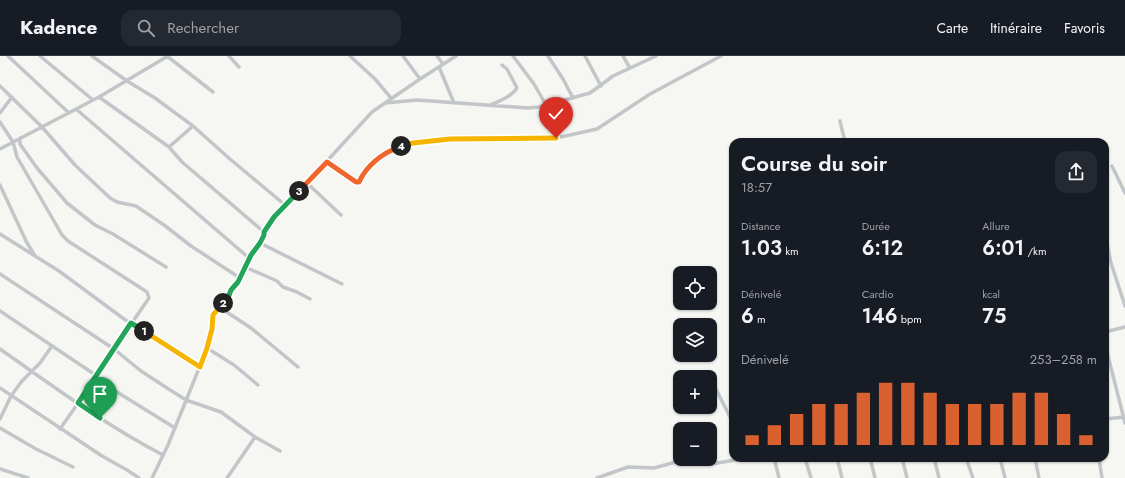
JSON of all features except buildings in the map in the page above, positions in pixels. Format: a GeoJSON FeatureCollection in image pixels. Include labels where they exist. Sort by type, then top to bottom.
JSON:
{"type":"FeatureCollection","features":[{"type":"Feature","properties":{"kind":"street"},"geometry":{"type":"LineString","coordinates":[[8,56],[69,113]]}},
{"type":"Feature","properties":{"kind":"street"},"geometry":{"type":"LineString","coordinates":[[40,56],[93,100]]}},
{"type":"Feature","properties":{"kind":"street"},"geometry":{"type":"LineString","coordinates":[[92,56],[127,81],[155,98],[193,126],[230,160],[285,205]]}},
{"type":"Feature","properties":{"kind":"street"},"geometry":{"type":"LineString","coordinates":[[0,148],[93,100],[167,56],[213,92]]}},
{"type":"Feature","properties":{"kind":"street"},"geometry":{"type":"LineString","coordinates":[[229,56],[238,67]]}},
{"type":"Feature","properties":{"kind":"street"},"geometry":{"type":"LineString","coordinates":[[350,56],[375,79],[391,98]]}},
{"type":"Feature","properties":{"kind":"street"},"geometry":{"type":"LineString","coordinates":[[403,56],[420,79]]}},
{"type":"Feature","properties":{"kind":"street"},"geometry":{"type":"LineString","coordinates":[[437,56],[454,103]]}},
{"type":"Feature","properties":{"kind":"street"},"geometry":{"type":"LineString","coordinates":[[152,478],[175,428],[200,367],[212,329],[213,315],[228,298],[240,278],[249,258],[260,243],[264,232],[285,205],[327,162],[361,122],[391,98],[456,56]]}},
{"type":"Feature","properties":{"kind":"street"},"geometry":{"type":"LineString","coordinates":[[512,56],[534,84],[546,105]]}},
{"type":"Feature","properties":{"kind":"street"},"geometry":{"type":"LineString","coordinates":[[548,56],[573,98]]}},
{"type":"Feature","properties":{"kind":"street"},"geometry":{"type":"LineString","coordinates":[[585,56],[601,86]]}},
{"type":"Feature","properties":{"kind":"street"},"geometry":{"type":"LineString","coordinates":[[623,56],[630,68]]}},
{"type":"Feature","properties":{"kind":"street"},"geometry":{"type":"LineString","coordinates":[[384,103],[417,100],[528,108],[546,105],[590,93],[612,76],[656,56]]}},
{"type":"Feature","properties":{"kind":"street"},"geometry":{"type":"LineString","coordinates":[[327,162],[357,183],[375,161],[396,148],[413,143],[450,139],[556,138],[589,131],[602,126],[650,94],[721,56]]}},
{"type":"Feature","properties":{"kind":"street"},"geometry":{"type":"LineString","coordinates":[[489,105],[506,97],[517,88],[507,69],[502,65]]}},
{"type":"Feature","properties":{"kind":"street"},"geometry":{"type":"LineString","coordinates":[[0,86],[42,127],[75,165],[110,198],[117,202],[136,206],[191,246],[240,278]]}},
{"type":"Feature","properties":{"kind":"street"},"geometry":{"type":"LineString","coordinates":[[0,113],[12,97]]}},
{"type":"Feature","properties":{"kind":"street"},"geometry":{"type":"LineString","coordinates":[[98,97],[169,147],[182,162],[264,232]]}},
{"type":"Feature","properties":{"kind":"street"},"geometry":{"type":"LineString","coordinates":[[76,109],[249,258]]}},
{"type":"Feature","properties":{"kind":"street"},"geometry":{"type":"LineString","coordinates":[[840,121],[844,138]]}},
{"type":"Feature","properties":{"kind":"street"},"geometry":{"type":"LineString","coordinates":[[0,122],[13,142],[17,157],[55,225],[65,239],[147,292],[149,298],[60,429]]}},
{"type":"Feature","properties":{"kind":"street"},"geometry":{"type":"LineString","coordinates":[[169,147],[193,126]]}},
{"type":"Feature","properties":{"kind":"street"},"geometry":{"type":"LineString","coordinates":[[20,138],[20,144],[33,162],[67,202],[95,225],[113,234],[166,266]]}},
{"type":"Feature","properties":{"kind":"street"},"geometry":{"type":"LineString","coordinates":[[1112,166],[1125,192]]}},
{"type":"Feature","properties":{"kind":"street"},"geometry":{"type":"LineString","coordinates":[[307,183],[341,215]]}},
{"type":"Feature","properties":{"kind":"street"},"geometry":{"type":"LineString","coordinates":[[0,185],[26,241],[36,257]]}},
{"type":"Feature","properties":{"kind":"street"},"geometry":{"type":"LineString","coordinates":[[0,234],[59,271],[131,323],[200,367]]}},
{"type":"Feature","properties":{"kind":"street"},"geometry":{"type":"LineString","coordinates":[[260,243],[342,284]]}},
{"type":"Feature","properties":{"kind":"street"},"geometry":{"type":"LineString","coordinates":[[1109,253],[1125,306]]}},
{"type":"Feature","properties":{"kind":"street"},"geometry":{"type":"LineString","coordinates":[[245,266],[277,281],[283,287],[310,299]]}},
{"type":"Feature","properties":{"kind":"street"},"geometry":{"type":"LineString","coordinates":[[0,274],[114,349],[141,371],[186,400],[221,412],[255,437],[280,451]]}},
{"type":"Feature","properties":{"kind":"street"},"geometry":{"type":"LineString","coordinates":[[219,307],[250,328],[298,367]]}},
{"type":"Feature","properties":{"kind":"street"},"geometry":{"type":"LineString","coordinates":[[0,311],[97,376],[117,392],[175,428]]}},
{"type":"Feature","properties":{"kind":"street"},"geometry":{"type":"LineString","coordinates":[[1109,331],[1125,327]]}},
{"type":"Feature","properties":{"kind":"street"},"geometry":{"type":"LineString","coordinates":[[0,419],[11,396],[31,370],[40,363],[52,346]]}},
{"type":"Feature","properties":{"kind":"street"},"geometry":{"type":"LineString","coordinates":[[207,348],[234,365],[258,385]]}},
{"type":"Feature","properties":{"kind":"street"},"geometry":{"type":"LineString","coordinates":[[0,349],[136,441],[163,455]]}},
{"type":"Feature","properties":{"kind":"street"},"geometry":{"type":"LineString","coordinates":[[1109,359],[1125,423]]}},
{"type":"Feature","properties":{"kind":"street"},"geometry":{"type":"LineString","coordinates":[[0,388],[60,429],[139,478]]}},
{"type":"Feature","properties":{"kind":"street"},"geometry":{"type":"LineString","coordinates":[[717,391],[729,415]]}},
{"type":"Feature","properties":{"kind":"street"},"geometry":{"type":"LineString","coordinates":[[1109,419],[1124,417]]}},
{"type":"Feature","properties":{"kind":"street"},"geometry":{"type":"LineString","coordinates":[[0,428],[36,449],[73,467]]}},
{"type":"Feature","properties":{"kind":"street"},"geometry":{"type":"LineString","coordinates":[[227,478],[255,437]]}},
{"type":"Feature","properties":{"kind":"street"},"geometry":{"type":"LineString","coordinates":[[597,478],[628,467],[654,468],[683,460],[712,464],[729,461]]}},
{"type":"Feature","properties":{"kind":"street"},"geometry":{"type":"LineString","coordinates":[[775,462],[778,478]]}},
{"type":"Feature","properties":{"kind":"street"},"geometry":{"type":"LineString","coordinates":[[806,462],[810,478]]}},
{"type":"Feature","properties":{"kind":"street"},"geometry":{"type":"LineString","coordinates":[[838,462],[842,478]]}},
{"type":"Feature","properties":{"kind":"street"},"geometry":{"type":"LineString","coordinates":[[871,462],[875,478]]}},
{"type":"Feature","properties":{"kind":"street"},"geometry":{"type":"LineString","coordinates":[[903,462],[907,478]]}},
{"type":"Feature","properties":{"kind":"street"},"geometry":{"type":"LineString","coordinates":[[935,462],[939,478]]}},
{"type":"Feature","properties":{"kind":"street"},"geometry":{"type":"LineString","coordinates":[[967,462],[973,478]]}},
{"type":"Feature","properties":{"kind":"street"},"geometry":{"type":"LineString","coordinates":[[1001,462],[1005,478]]}},
{"type":"Feature","properties":{"kind":"street"},"geometry":{"type":"LineString","coordinates":[[1036,462],[1039,478]]}},
{"type":"Feature","properties":{"kind":"street"},"geometry":{"type":"LineString","coordinates":[[1100,462],[1102,478]]}},
{"type":"Feature","properties":{"kind":"street"},"geometry":{"type":"LineString","coordinates":[[0,469],[28,478]]}},
{"type":"Feature","properties":{"kind":"route"},"geometry":{"type":"LineString","coordinates":[[100,418],[78,403],[131,323],[200,367],[207,348],[215,311],[228,298],[231,290],[238,282],[251,255],[260,243],[264,232],[274,217],[327,162],[357,183],[375,161],[396,148],[413,143],[450,139],[556,138]]}}]}
